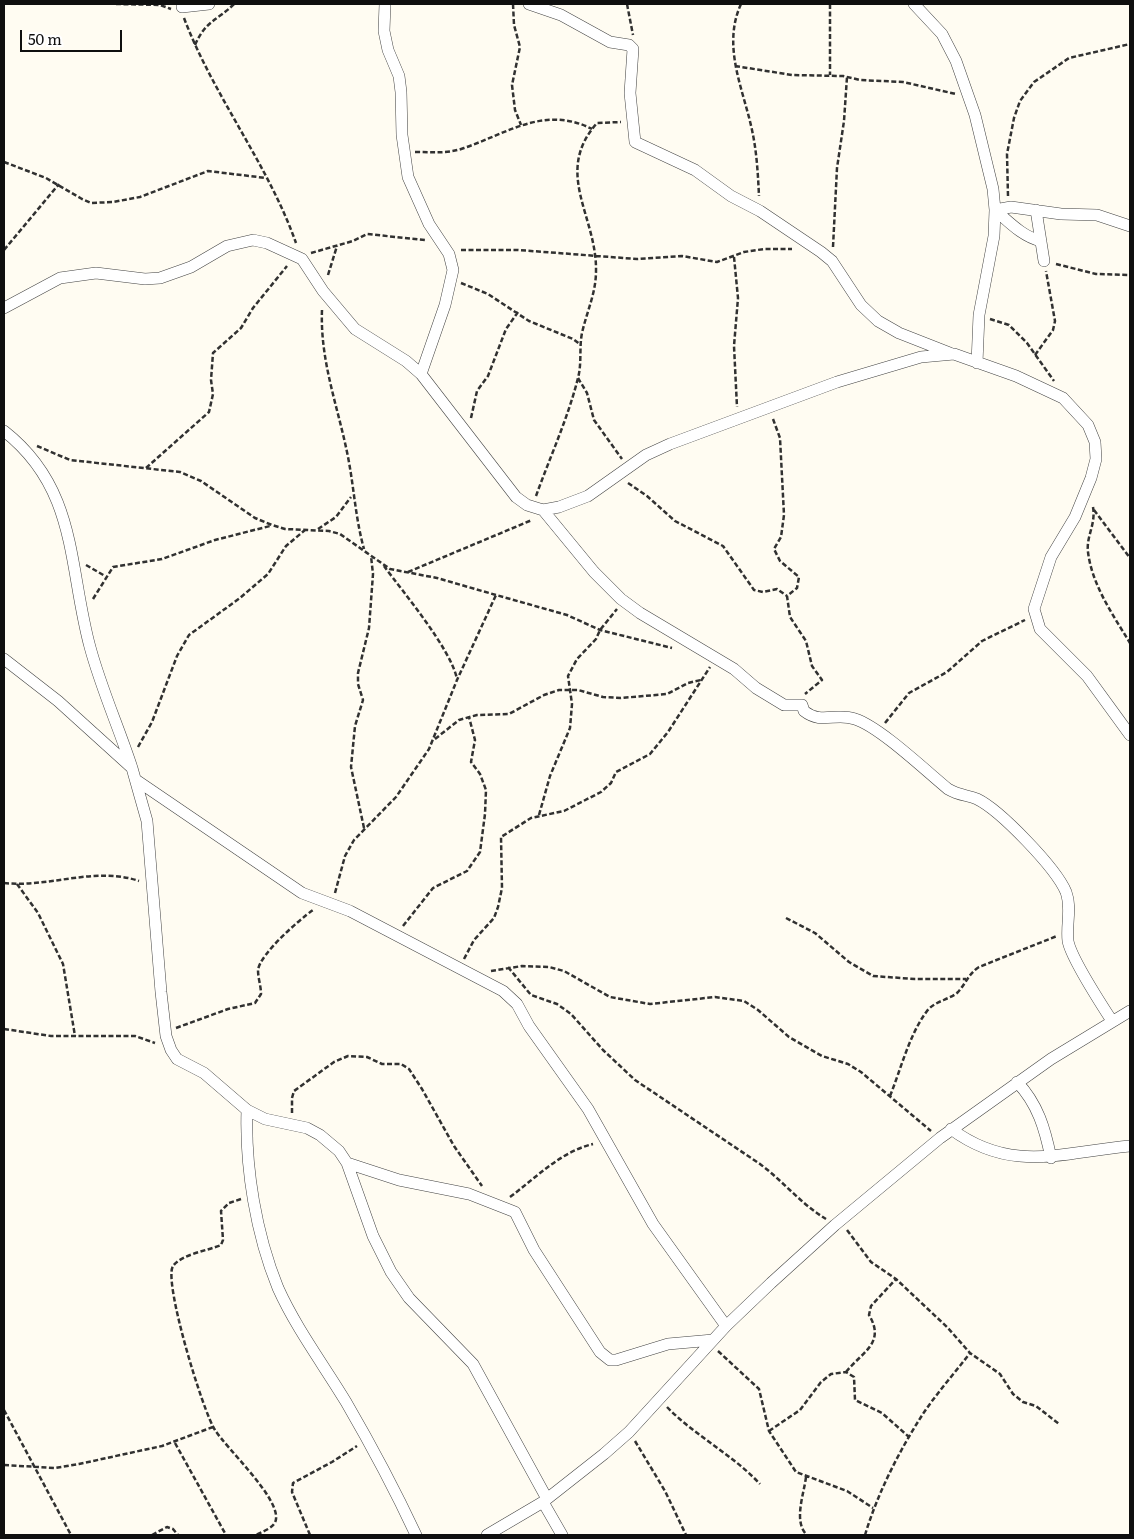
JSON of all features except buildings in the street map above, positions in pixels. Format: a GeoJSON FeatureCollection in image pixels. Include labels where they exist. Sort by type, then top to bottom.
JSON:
{"type":"FeatureCollection","features":[{"type":"Feature","properties":{"kind":"street"},"geometry":{"type":"LineString","coordinates":[[179,12],[209,4]]}},
{"type":"Feature","properties":{"kind":"street"},"geometry":{"type":"LineString","coordinates":[[385,4],[384,31],[401,92],[404,154],[411,188],[429,224],[444,245],[452,261],[453,273],[445,305],[421,374]]}},
{"type":"Feature","properties":{"kind":"street"},"geometry":{"type":"LineString","coordinates":[[529,4],[562,15],[610,42],[629,45],[633,49],[630,93],[633,137],[641,146],[675,159],[695,170],[731,196],[760,211],[816,249],[832,261],[860,305],[878,321],[899,334],[1016,376],[1063,398],[1088,425],[1095,442],[1096,459],[1075,517],[1051,557],[1034,609],[1040,629],[1087,676],[1130,735]]}},
{"type":"Feature","properties":{"kind":"street"},"geometry":{"type":"LineString","coordinates":[[914,4],[931,20],[948,44],[968,95],[985,149],[1000,209],[979,315],[977,363]]}},
{"type":"Feature","properties":{"kind":"street"},"geometry":{"type":"LineString","coordinates":[[1000,209],[1097,215],[1130,226]]}},
{"type":"Feature","properties":{"kind":"street"},"geometry":{"type":"LineString","coordinates":[[1000,209],[1020,231],[1033,240],[1041,241]]}},
{"type":"Feature","properties":{"kind":"street"},"geometry":{"type":"LineString","coordinates":[[1036,210],[1044,261]]}},
{"type":"Feature","properties":{"kind":"street"},"geometry":{"type":"LineString","coordinates":[[4,308],[60,278],[77,274],[102,274],[146,279],[160,278],[191,267],[227,246],[241,242],[253,240],[267,243],[299,257],[323,291],[355,329],[406,361],[421,374],[516,497],[541,511],[594,572],[621,599],[640,613],[734,669],[771,698],[784,705],[802,705],[804,711],[817,719],[850,717],[868,725],[948,789],[960,796],[976,798],[982,802],[1030,845],[1056,874],[1065,890],[1069,909],[1067,931],[1071,951],[1112,1021]]}},
{"type":"Feature","properties":{"kind":"street"},"geometry":{"type":"LineString","coordinates":[[541,511],[588,496],[646,455],[738,419],[880,368],[921,357],[954,354]]}},
{"type":"Feature","properties":{"kind":"street"},"geometry":{"type":"LineString","coordinates":[[4,431],[31,458],[49,482],[64,516],[83,613],[99,677],[136,780],[147,820],[165,1031],[170,1050],[177,1059],[204,1073],[247,1110],[265,1119],[307,1128],[320,1135],[339,1151],[347,1163],[373,1236],[391,1272],[410,1298],[473,1364],[562,1535]]}},
{"type":"Feature","properties":{"kind":"street"},"geometry":{"type":"LineString","coordinates":[[4,659],[58,701],[130,763]]}},
{"type":"Feature","properties":{"kind":"street"},"geometry":{"type":"LineString","coordinates":[[136,780],[302,893],[327,904],[350,911],[504,991],[517,1004],[529,1026],[570,1082],[610,1144],[653,1224],[726,1326]]}},
{"type":"Feature","properties":{"kind":"street"},"geometry":{"type":"LineString","coordinates":[[487,1535],[544,1500],[604,1454],[629,1432],[726,1326],[838,1223],[951,1129],[1017,1082],[1130,1011]]}},
{"type":"Feature","properties":{"kind":"street"},"geometry":{"type":"LineString","coordinates":[[1017,1082],[1034,1101],[1043,1123],[1051,1158]]}},
{"type":"Feature","properties":{"kind":"street"},"geometry":{"type":"LineString","coordinates":[[247,1110],[254,1195],[264,1246],[278,1287],[290,1311],[345,1401],[416,1535]]}},
{"type":"Feature","properties":{"kind":"street"},"geometry":{"type":"LineString","coordinates":[[951,1129],[968,1141],[998,1154],[1051,1158],[1073,1152],[1130,1146]]}},
{"type":"Feature","properties":{"kind":"street"},"geometry":{"type":"LineString","coordinates":[[347,1163],[399,1180],[452,1189],[515,1212],[534,1250],[605,1357],[616,1360],[668,1344],[712,1342]]}},
{"type":"Feature","properties":{"kind":"path"},"geometry":{"type":"LineString","coordinates":[[116,4],[160,5],[179,12],[185,20],[195,45],[222,99],[266,178],[292,233],[299,257]]}},
{"type":"Feature","properties":{"kind":"path"},"geometry":{"type":"LineString","coordinates":[[195,45],[212,20],[234,4]]}},
{"type":"Feature","properties":{"kind":"path"},"geometry":{"type":"LineString","coordinates":[[513,4],[514,25],[520,47],[512,85],[515,110],[521,125]]}},
{"type":"Feature","properties":{"kind":"path"},"geometry":{"type":"LineString","coordinates":[[627,4],[633,27],[633,49]]}},
{"type":"Feature","properties":{"kind":"path"},"geometry":{"type":"LineString","coordinates":[[741,4],[736,23],[735,66],[754,136],[760,211]]}},
{"type":"Feature","properties":{"kind":"path"},"geometry":{"type":"LineString","coordinates":[[830,4],[830,75]]}},
{"type":"Feature","properties":{"kind":"path"},"geometry":{"type":"LineString","coordinates":[[179,12],[185,20]]}},
{"type":"Feature","properties":{"kind":"path"},"geometry":{"type":"LineString","coordinates":[[1000,209],[1009,185],[1007,154],[1014,118],[1020,101],[1034,82],[1069,58],[1130,44]]}},
{"type":"Feature","properties":{"kind":"path"},"geometry":{"type":"LineString","coordinates":[[735,66],[792,75],[830,75],[903,82],[968,95]]}},
{"type":"Feature","properties":{"kind":"path"},"geometry":{"type":"LineString","coordinates":[[832,261],[837,168],[848,77]]}},
{"type":"Feature","properties":{"kind":"path"},"geometry":{"type":"LineString","coordinates":[[404,154],[435,154],[464,148],[521,125],[546,120],[567,119],[592,130]]}},
{"type":"Feature","properties":{"kind":"path"},"geometry":{"type":"LineString","coordinates":[[407,572],[541,511],[578,378],[582,334],[594,297],[596,255],[580,197],[577,171],[578,157],[582,144],[592,130],[601,122],[632,122]]}},
{"type":"Feature","properties":{"kind":"path"},"geometry":{"type":"LineString","coordinates":[[4,162],[30,170],[59,184],[82,199],[100,203],[140,197],[208,171],[266,178]]}},
{"type":"Feature","properties":{"kind":"path"},"geometry":{"type":"LineString","coordinates":[[4,250],[59,184]]}},
{"type":"Feature","properties":{"kind":"path"},"geometry":{"type":"LineString","coordinates":[[145,469],[206,417],[213,394],[211,380],[213,353],[241,328],[299,257],[372,234],[444,245],[463,251],[518,250],[637,259],[682,256],[717,262],[744,252],[764,249],[816,249]]}},
{"type":"Feature","properties":{"kind":"path"},"geometry":{"type":"LineString","coordinates":[[337,246],[323,291],[322,350],[348,458],[352,495],[364,551]]}},
{"type":"Feature","properties":{"kind":"path"},"geometry":{"type":"LineString","coordinates":[[734,257],[738,298],[734,346],[738,419]]}},
{"type":"Feature","properties":{"kind":"path"},"geometry":{"type":"LineString","coordinates":[[1035,355],[1053,330],[1055,321],[1044,261],[1096,274],[1130,275]]}},
{"type":"Feature","properties":{"kind":"path"},"geometry":{"type":"LineString","coordinates":[[453,273],[458,282],[482,291],[518,312],[529,321],[573,339],[581,345]]}},
{"type":"Feature","properties":{"kind":"path"},"geometry":{"type":"LineString","coordinates":[[468,434],[477,391],[488,376],[506,329],[518,312]]}},
{"type":"Feature","properties":{"kind":"path"},"geometry":{"type":"LineString","coordinates":[[979,315],[1009,325],[1027,343],[1049,371],[1063,398]]}},
{"type":"Feature","properties":{"kind":"path"},"geometry":{"type":"LineString","coordinates":[[578,378],[587,393],[594,420],[619,453],[627,469]]}},
{"type":"Feature","properties":{"kind":"path"},"geometry":{"type":"LineString","coordinates":[[770,408],[780,438],[783,469],[783,529],[774,549],[780,561],[799,577],[797,588],[787,596]]}},
{"type":"Feature","properties":{"kind":"path"},"geometry":{"type":"LineString","coordinates":[[35,445],[70,460],[170,470],[190,476],[202,481],[255,518],[285,529],[318,530],[340,534],[390,569],[496,595],[567,615],[600,630],[676,648]]}},
{"type":"Feature","properties":{"kind":"path"},"geometry":{"type":"LineString","coordinates":[[617,476],[647,496],[682,525],[723,546],[754,590],[763,592],[777,589],[787,596],[790,617],[806,641],[812,666],[822,680],[805,694],[802,705]]}},
{"type":"Feature","properties":{"kind":"path"},"geometry":{"type":"LineString","coordinates":[[1087,488],[1093,508],[1094,527],[1089,539],[1088,554],[1097,586],[1130,643]]}},
{"type":"Feature","properties":{"kind":"path"},"geometry":{"type":"LineString","coordinates":[[318,530],[336,517],[352,495]]}},
{"type":"Feature","properties":{"kind":"path"},"geometry":{"type":"LineString","coordinates":[[1093,508],[1130,558]]}},
{"type":"Feature","properties":{"kind":"path"},"geometry":{"type":"LineString","coordinates":[[83,613],[105,576],[113,567],[162,559],[207,542],[272,525]]}},
{"type":"Feature","properties":{"kind":"path"},"geometry":{"type":"LineString","coordinates":[[130,763],[147,733],[177,656],[189,635],[240,598],[268,574],[286,546],[305,530]]}},
{"type":"Feature","properties":{"kind":"path"},"geometry":{"type":"LineString","coordinates":[[72,553],[89,567],[105,576]]}},
{"type":"Feature","properties":{"kind":"path"},"geometry":{"type":"LineString","coordinates":[[364,828],[351,767],[355,726],[363,700],[358,684],[358,672],[369,628],[373,574],[371,556]]}},
{"type":"Feature","properties":{"kind":"path"},"geometry":{"type":"LineString","coordinates":[[382,563],[422,618],[450,661],[457,680]]}},
{"type":"Feature","properties":{"kind":"path"},"geometry":{"type":"LineString","coordinates":[[165,1031],[185,1026],[228,1009],[255,1003],[262,994],[258,970],[265,953],[286,935],[297,922],[327,904],[340,881],[345,856],[364,828],[396,797],[434,740],[457,680],[496,595]]}},
{"type":"Feature","properties":{"kind":"path"},"geometry":{"type":"LineString","coordinates":[[539,815],[550,776],[570,728],[572,704],[568,689],[568,676],[570,670],[580,654],[596,639],[600,630],[615,612],[621,599]]}},
{"type":"Feature","properties":{"kind":"path"},"geometry":{"type":"LineString","coordinates":[[878,732],[909,692],[947,672],[982,641],[1017,623],[1036,616]]}},
{"type":"Feature","properties":{"kind":"path"},"geometry":{"type":"LineString","coordinates":[[457,966],[467,956],[474,940],[494,918],[498,907],[502,888],[501,837],[539,815],[564,811],[601,792],[611,783],[616,772],[656,748],[712,664]]}},
{"type":"Feature","properties":{"kind":"path"},"geometry":{"type":"LineString","coordinates":[[434,740],[453,723],[468,717],[510,714],[544,695],[568,689],[602,697],[621,698],[667,694],[688,683],[701,680]]}},
{"type":"Feature","properties":{"kind":"path"},"geometry":{"type":"LineString","coordinates":[[396,935],[433,888],[466,871],[480,852],[486,814],[486,790],[480,774],[471,762],[476,740],[468,717]]}},
{"type":"Feature","properties":{"kind":"path"},"geometry":{"type":"LineString","coordinates":[[4,883],[43,884],[106,876],[129,878],[152,886]]}},
{"type":"Feature","properties":{"kind":"path"},"geometry":{"type":"LineString","coordinates":[[17,884],[38,913],[63,964],[75,1036]]}},
{"type":"Feature","properties":{"kind":"path"},"geometry":{"type":"LineString","coordinates":[[786,918],[815,933],[848,962],[873,976],[935,980],[966,979]]}},
{"type":"Feature","properties":{"kind":"path"},"geometry":{"type":"LineString","coordinates":[[890,1096],[914,1036],[927,1010],[954,995],[966,979],[980,968],[1067,931]]}},
{"type":"Feature","properties":{"kind":"path"},"geometry":{"type":"LineString","coordinates":[[476,975],[522,966],[549,967],[564,971],[596,991],[627,1001],[658,1004],[715,997],[744,1002],[758,1010],[779,1030],[822,1056],[848,1064],[940,1138]]}},
{"type":"Feature","properties":{"kind":"path"},"geometry":{"type":"LineString","coordinates":[[508,968],[531,996],[557,1004],[571,1014],[603,1050],[635,1080],[778,1177],[805,1204],[838,1223],[871,1262],[896,1279],[948,1327],[970,1353],[1000,1374],[1013,1394],[1023,1402],[1036,1406],[1059,1424]]}},
{"type":"Feature","properties":{"kind":"path"},"geometry":{"type":"LineString","coordinates":[[4,1030],[50,1036],[135,1036],[170,1050]]}},
{"type":"Feature","properties":{"kind":"path"},"geometry":{"type":"LineString","coordinates":[[292,1124],[292,1098],[294,1091],[341,1058],[358,1056],[367,1057],[382,1064],[401,1064],[409,1070],[422,1089],[454,1146],[481,1184],[487,1201]]}},
{"type":"Feature","properties":{"kind":"path"},"geometry":{"type":"LineString","coordinates":[[499,1205],[558,1159],[575,1149],[596,1144],[610,1144]]}},
{"type":"Feature","properties":{"kind":"path"},"geometry":{"type":"LineString","coordinates":[[254,1195],[228,1203],[221,1212],[223,1240],[221,1245],[176,1262],[171,1268],[173,1295],[195,1379],[214,1427],[260,1485],[276,1513],[276,1520],[273,1526],[256,1535]]}},
{"type":"Feature","properties":{"kind":"path"},"geometry":{"type":"LineString","coordinates":[[769,1431],[800,1410],[821,1382],[831,1374],[846,1372],[870,1347],[876,1338],[876,1329],[869,1316],[871,1306],[896,1279]]}},
{"type":"Feature","properties":{"kind":"path"},"geometry":{"type":"LineString","coordinates":[[712,1342],[759,1389],[769,1431],[796,1472],[841,1489],[873,1508]]}},
{"type":"Feature","properties":{"kind":"path"},"geometry":{"type":"LineString","coordinates":[[865,1535],[873,1508],[908,1437],[970,1353]]}},
{"type":"Feature","properties":{"kind":"path"},"geometry":{"type":"LineString","coordinates":[[846,1372],[854,1378],[855,1400],[882,1413],[908,1437]]}},
{"type":"Feature","properties":{"kind":"path"},"geometry":{"type":"LineString","coordinates":[[659,1398],[694,1432],[736,1460],[760,1484]]}},
{"type":"Feature","properties":{"kind":"path"},"geometry":{"type":"LineString","coordinates":[[4,1410],[71,1535]]}},
{"type":"Feature","properties":{"kind":"path"},"geometry":{"type":"LineString","coordinates":[[4,1465],[55,1468],[124,1456],[174,1443],[214,1427]]}},
{"type":"Feature","properties":{"kind":"path"},"geometry":{"type":"LineString","coordinates":[[629,1432],[665,1491],[686,1535]]}},
{"type":"Feature","properties":{"kind":"path"},"geometry":{"type":"LineString","coordinates":[[310,1535],[292,1492],[293,1483],[339,1458],[366,1440]]}},
{"type":"Feature","properties":{"kind":"path"},"geometry":{"type":"LineString","coordinates":[[174,1443],[226,1535]]}},
{"type":"Feature","properties":{"kind":"path"},"geometry":{"type":"LineString","coordinates":[[806,1477],[800,1521],[807,1535]]}},
{"type":"Feature","properties":{"kind":"path"},"geometry":{"type":"LineString","coordinates":[[152,1535],[167,1527],[173,1529],[178,1535]]}}]}
